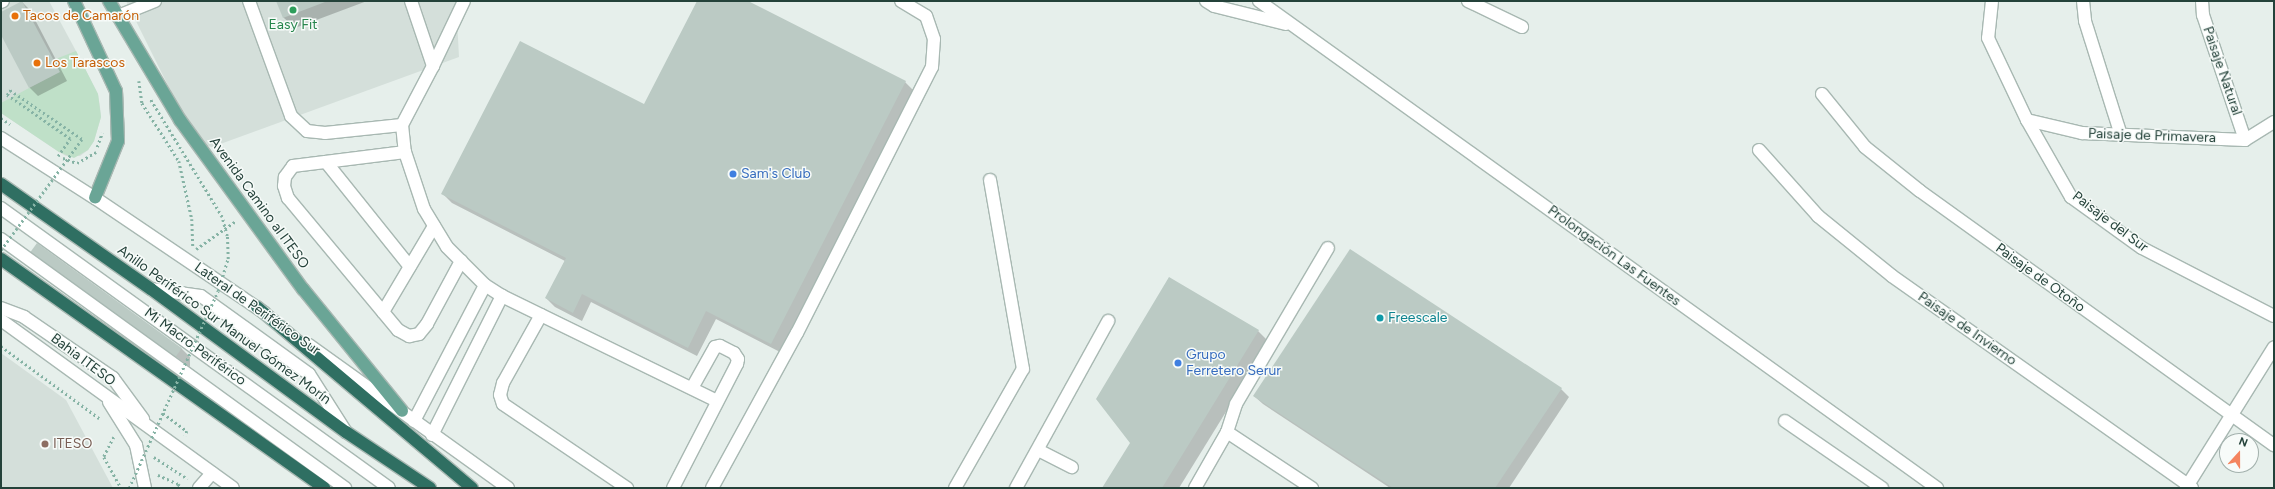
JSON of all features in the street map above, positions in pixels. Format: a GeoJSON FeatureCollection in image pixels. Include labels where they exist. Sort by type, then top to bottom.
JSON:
{"type":"FeatureCollection","features":[{"type":"Feature","properties":{"kind":"highway","name":"Anillo Periférico Sur Manuel Gómez Morín"},"geometry":{"type":"LineString","coordinates":[[1,184],[151,289],[346,432],[430,488]]}},
{"type":"Feature","properties":{"kind":"highway"},"geometry":{"type":"LineString","coordinates":[[1,259],[93,326],[324,488]]}},
{"type":"Feature","properties":{"kind":"highway"},"geometry":{"type":"LineString","coordinates":[[1,269],[93,326]]}},
{"type":"Feature","properties":{"kind":"highway"},"geometry":{"type":"LineString","coordinates":[[257,308],[472,488]]}},
{"type":"Feature","properties":{"kind":"main road"},"geometry":{"type":"LineString","coordinates":[[74,1],[116,91],[118,141],[96,198]]}},
{"type":"Feature","properties":{"kind":"main road","name":"Avenida Camino al ITESO"},"geometry":{"type":"LineString","coordinates":[[109,1],[180,120],[303,288],[402,411]]}},
{"type":"Feature","properties":{"kind":"street"},"geometry":{"type":"LineString","coordinates":[[118,16],[155,1]]}},
{"type":"Feature","properties":{"kind":"street"},"geometry":{"type":"LineString","coordinates":[[249,1],[291,116],[306,131],[325,133],[402,125]]}},
{"type":"Feature","properties":{"kind":"street"},"geometry":{"type":"LineString","coordinates":[[411,1],[433,66]]}},
{"type":"Feature","properties":{"kind":"street"},"geometry":{"type":"LineString","coordinates":[[464,1],[433,66],[402,125],[405,152],[424,209],[447,247],[485,285],[502,296],[717,401]]}},
{"type":"Feature","properties":{"kind":"street"},"geometry":{"type":"LineString","coordinates":[[712,488],[797,333],[932,67],[934,39],[926,16],[901,1]]}},
{"type":"Feature","properties":{"kind":"street"},"geometry":{"type":"LineString","coordinates":[[1206,1],[1214,6],[1291,25]]}},
{"type":"Feature","properties":{"kind":"street","name":"Prolongación Las Fuentes"},"geometry":{"type":"LineString","coordinates":[[1259,1],[1937,488]]}},
{"type":"Feature","properties":{"kind":"street"},"geometry":{"type":"LineString","coordinates":[[1468,1],[1522,27]]}},
{"type":"Feature","properties":{"kind":"street","name":"Paisaje del Sur"},"geometry":{"type":"LineString","coordinates":[[1992,1],[1988,38],[2027,120],[2071,197],[2142,248],[2274,316]]}},
{"type":"Feature","properties":{"kind":"street"},"geometry":{"type":"LineString","coordinates":[[2083,1],[2085,21],[2121,135]]}},
{"type":"Feature","properties":{"kind":"street","name":"Paisaje Natural"},"geometry":{"type":"LineString","coordinates":[[2202,1],[2203,15],[2245,140]]}},
{"type":"Feature","properties":{"kind":"street","name":"Paisaje de Otoño"},"geometry":{"type":"LineString","coordinates":[[1822,94],[1865,148],[1920,191],[2274,445]]}},
{"type":"Feature","properties":{"kind":"street","name":"Paisaje de Primavera"},"geometry":{"type":"LineString","coordinates":[[2027,120],[2082,133],[2245,140]]}},
{"type":"Feature","properties":{"kind":"street"},"geometry":{"type":"LineString","coordinates":[[2245,140],[2274,122]]}},
{"type":"Feature","properties":{"kind":"street","name":"Lateral de Periférico Sur"},"geometry":{"type":"LineString","coordinates":[[1,138],[96,198],[257,308],[402,411],[432,435],[508,488]]}},
{"type":"Feature","properties":{"kind":"street","name":"Paisaje de Invierno"},"geometry":{"type":"LineString","coordinates":[[1759,150],[1818,216],[1892,276],[2189,487]]}},
{"type":"Feature","properties":{"kind":"street"},"geometry":{"type":"LineString","coordinates":[[405,152],[293,166],[285,177],[284,186],[288,198],[398,330],[409,336],[419,334],[427,324],[461,261]]}},
{"type":"Feature","properties":{"kind":"street"},"geometry":{"type":"LineString","coordinates":[[326,162],[410,267]]}},
{"type":"Feature","properties":{"kind":"street"},"geometry":{"type":"LineString","coordinates":[[955,488],[1023,369],[990,180]]}},
{"type":"Feature","properties":{"kind":"street","name":"Mi Macro Periférico"},"geometry":{"type":"LineString","coordinates":[[1,208],[389,488]]}},
{"type":"Feature","properties":{"kind":"street"},"geometry":{"type":"LineString","coordinates":[[383,312],[434,226]]}},
{"type":"Feature","properties":{"kind":"street","name":"Mi Macro Periférico"},"geometry":{"type":"LineString","coordinates":[[1,239],[345,488]]}},
{"type":"Feature","properties":{"kind":"street"},"geometry":{"type":"LineString","coordinates":[[1195,488],[1228,432],[1236,404],[1328,248]]}},
{"type":"Feature","properties":{"kind":"street"},"geometry":{"type":"LineString","coordinates":[[414,421],[485,285]]}},
{"type":"Feature","properties":{"kind":"street"},"geometry":{"type":"LineString","coordinates":[[151,289],[201,296],[309,374],[346,432]]}},
{"type":"Feature","properties":{"kind":"street"},"geometry":{"type":"LineString","coordinates":[[432,435],[502,296]]}},
{"type":"Feature","properties":{"kind":"street","name":"Bahia ITESO"},"geometry":{"type":"LineString","coordinates":[[1,308],[24,317],[113,378],[150,428]]}},
{"type":"Feature","properties":{"kind":"street"},"geometry":{"type":"LineString","coordinates":[[541,315],[503,383],[500,395],[503,404],[541,428],[623,485]]}},
{"type":"Feature","properties":{"kind":"street"},"geometry":{"type":"LineString","coordinates":[[1,320],[233,488]]}},
{"type":"Feature","properties":{"kind":"street"},"geometry":{"type":"LineString","coordinates":[[1016,488],[1108,321]]}},
{"type":"Feature","properties":{"kind":"street"},"geometry":{"type":"LineString","coordinates":[[673,488],[737,364],[738,359],[734,353],[720,346],[714,347],[692,388]]}},
{"type":"Feature","properties":{"kind":"street"},"geometry":{"type":"LineString","coordinates":[[2189,487],[2274,347]]}},
{"type":"Feature","properties":{"kind":"street"},"geometry":{"type":"LineString","coordinates":[[106,396],[136,445],[145,488]]}},
{"type":"Feature","properties":{"kind":"street"},"geometry":{"type":"LineString","coordinates":[[1785,421],[1882,488]]}},
{"type":"Feature","properties":{"kind":"street"},"geometry":{"type":"LineString","coordinates":[[1228,432],[1312,488]]}},
{"type":"Feature","properties":{"kind":"street"},"geometry":{"type":"LineString","coordinates":[[1038,450],[1072,467]]}},
{"type":"Feature","properties":{"kind":"street"},"geometry":{"type":"LineString","coordinates":[[199,488],[212,473]]}},
{"type":"Feature","properties":{"kind":"path"},"geometry":{"type":"LineString","coordinates":[[129,488],[218,290],[228,259],[227,236],[222,217],[135,74]]}},
{"type":"Feature","properties":{"kind":"path"},"geometry":{"type":"LineString","coordinates":[[139,81],[142,104],[178,161],[192,219],[193,251],[247,213]]}},
{"type":"Feature","properties":{"kind":"path"},"geometry":{"type":"LineString","coordinates":[[1,250],[82,139],[10,90],[7,95],[70,139],[49,169]]}},
{"type":"Feature","properties":{"kind":"path"},"geometry":{"type":"LineString","coordinates":[[1,118],[14,127]]}},
{"type":"Feature","properties":{"kind":"path"},"geometry":{"type":"LineString","coordinates":[[51,152],[57,157],[77,162],[96,154],[102,131]]}},
{"type":"Feature","properties":{"kind":"path"},"geometry":{"type":"LineString","coordinates":[[163,413],[187,430]]}},
{"type":"Feature","properties":{"kind":"path"},"geometry":{"type":"LineString","coordinates":[[120,488],[104,457],[122,422]]}},
{"type":"Feature","properties":{"kind":"path"},"geometry":{"type":"LineString","coordinates":[[142,471],[162,476],[182,488]]}},
{"type":"Feature","properties":{"kind":"shaded area"},"geometry":{"type":"Polygon","coordinates":[[[1,1],[49,1],[98,94],[101,117],[94,141],[88,150],[80,156],[66,156],[1,113],[1,1]]]}},
{"type":"Feature","properties":{"kind":"shaded area"},"geometry":{"type":"Polygon","coordinates":[[[126,1],[456,1],[459,57],[212,147],[197,144],[126,1]]]}},
{"type":"Feature","properties":{"kind":"shaded area","name":"ITESO"},"geometry":{"type":"Polygon","coordinates":[[[1,353],[66,400],[113,488],[1,488],[1,353]]]}},
{"type":"Feature","properties":{"kind":"green space"},"geometry":{"type":"Polygon","coordinates":[[[76,51],[98,94],[101,117],[94,141],[88,150],[74,158],[59,152],[1,113],[1,103],[59,72],[53,60],[76,51]]]}},
{"type":"Feature","properties":{"kind":"building"},"geometry":{"type":"Polygon","coordinates":[[[22,1],[60,72],[29,88],[1,35],[1,12],[22,1]]]}},
{"type":"Feature","properties":{"kind":"building","name":"Easy Fit"},"geometry":{"type":"Polygon","coordinates":[[[276,1],[325,1],[325,2],[283,18],[276,1]]]}},
{"type":"Feature","properties":{"kind":"building","name":"Sam's Club"},"geometry":{"type":"Polygon","coordinates":[[[697,1],[748,1],[906,81],[771,344],[706,311],[688,348],[582,294],[573,313],[545,298],[566,258],[441,194],[520,41],[644,104],[697,1]]]}},
{"type":"Feature","properties":{"kind":"building"},"geometry":{"type":"Polygon","coordinates":[[[37,243],[182,348],[175,358],[30,253],[37,243]]]}},
{"type":"Feature","properties":{"kind":"building","name":"Freescale"},"geometry":{"type":"Polygon","coordinates":[[[1350,249],[1562,388],[1495,488],[1393,488],[1253,396],[1350,249]]]}},
{"type":"Feature","properties":{"kind":"building","name":"Grupo Ferretero Serur"},"geometry":{"type":"Polygon","coordinates":[[[1169,277],[1259,330],[1162,488],[1102,488],[1130,443],[1096,399],[1169,277]]]}},
{"type":"Feature","properties":{"kind":"place","name":"Easy Fit"},"geometry":{"type":"Point","coordinates":[293,10]}},
{"type":"Feature","properties":{"kind":"place","name":"Tacos de Camarón"},"geometry":{"type":"Point","coordinates":[15,16]}},
{"type":"Feature","properties":{"kind":"place","name":"Los Tarascos"},"geometry":{"type":"Point","coordinates":[37,63]}},
{"type":"Feature","properties":{"kind":"place","name":"Sam's Club"},"geometry":{"type":"Point","coordinates":[733,174]}},
{"type":"Feature","properties":{"kind":"place","name":"Freescale"},"geometry":{"type":"Point","coordinates":[1380,318]}},
{"type":"Feature","properties":{"kind":"place","name":"Grupo Ferretero Serur"},"geometry":{"type":"Point","coordinates":[1178,363]}},
{"type":"Feature","properties":{"kind":"place","name":"ITESO"},"geometry":{"type":"Point","coordinates":[45,444]}}]}
